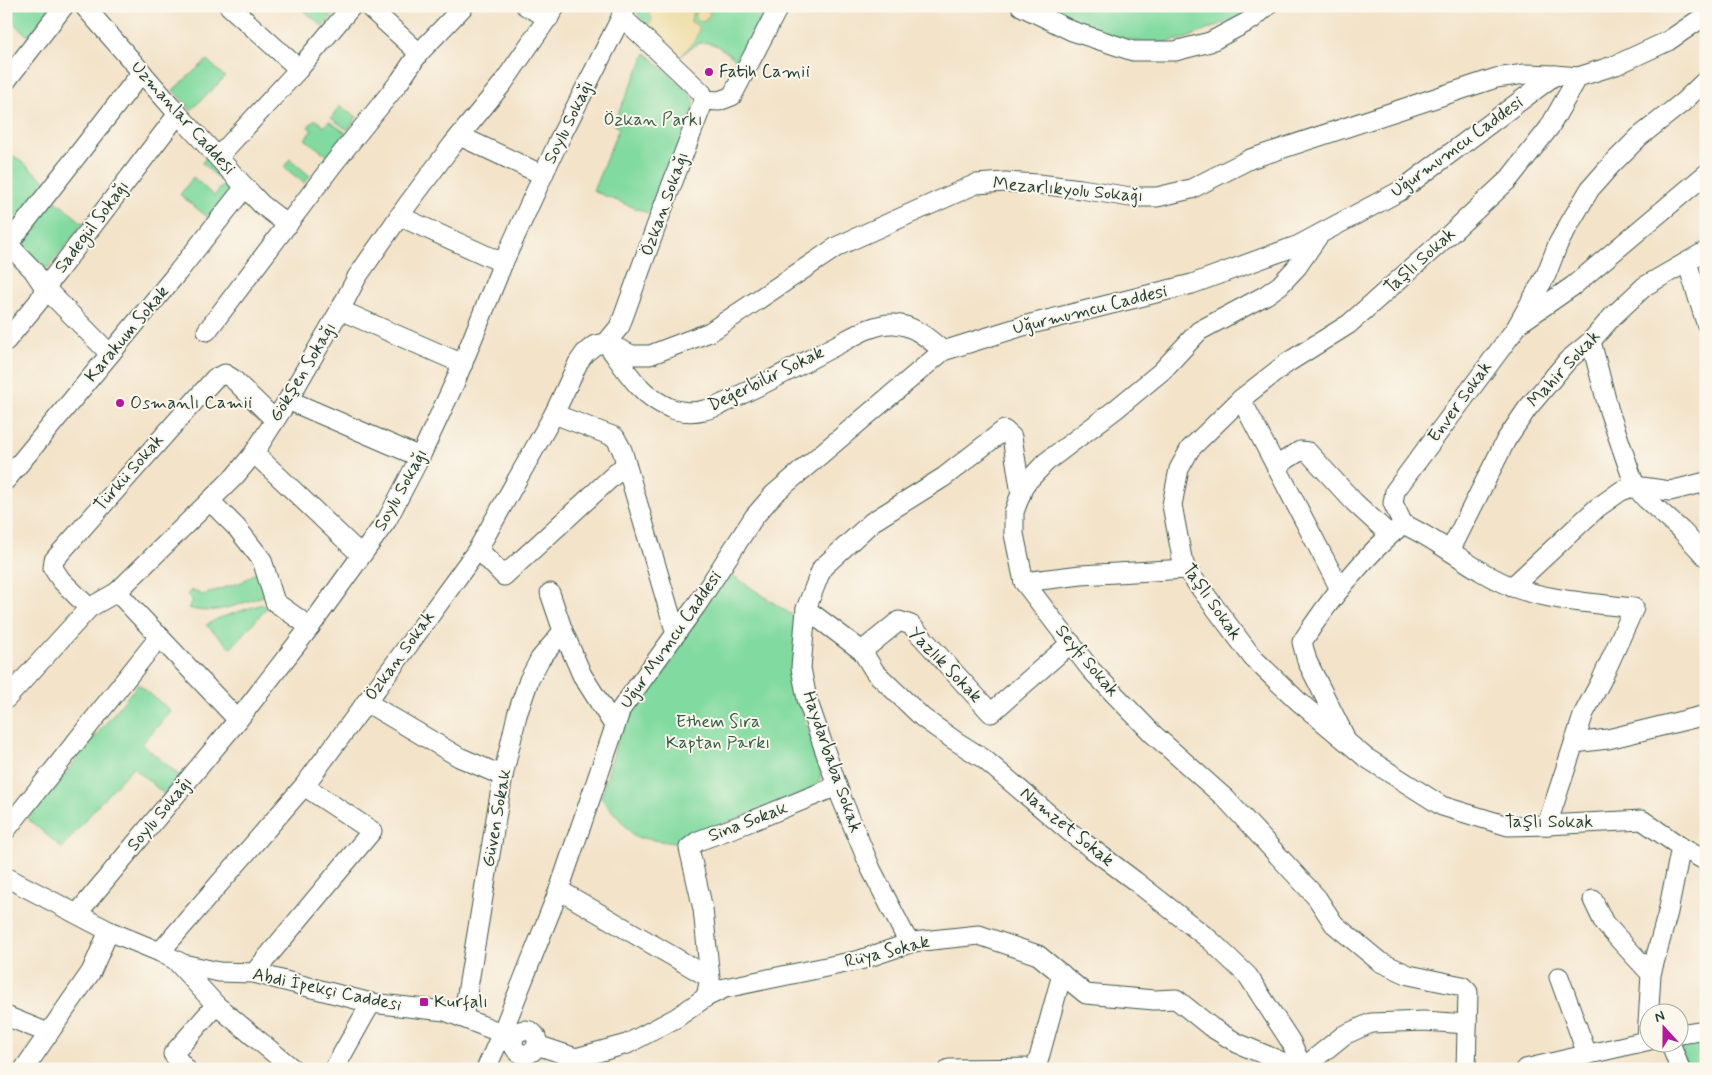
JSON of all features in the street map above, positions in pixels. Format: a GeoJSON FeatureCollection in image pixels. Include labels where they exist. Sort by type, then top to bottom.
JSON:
{"type":"FeatureCollection","features":[{"type":"Feature","properties":{"kind":"street"},"geometry":{"type":"LineString","coordinates":[[6,81],[64,6]]}},
{"type":"Feature","properties":{"kind":"street","name":"Uzmanlar Caddesi"},"geometry":{"type":"LineString","coordinates":[[84,6],[178,114],[245,187],[261,204],[288,224]]}},
{"type":"Feature","properties":{"kind":"street"},"geometry":{"type":"LineString","coordinates":[[229,6],[299,69]]}},
{"type":"Feature","properties":{"kind":"street"},"geometry":{"type":"LineString","coordinates":[[218,157],[299,69],[352,6]]}},
{"type":"Feature","properties":{"kind":"street"},"geometry":{"type":"LineString","coordinates":[[368,6],[419,53]]}},
{"type":"Feature","properties":{"kind":"street"},"geometry":{"type":"LineString","coordinates":[[207,331],[334,163],[400,81],[419,53],[464,6]]}},
{"type":"Feature","properties":{"kind":"street"},"geometry":{"type":"LineString","coordinates":[[526,6],[552,12]]}},
{"type":"Feature","properties":{"kind":"street"},"geometry":{"type":"LineString","coordinates":[[624,11],[702,93],[704,100],[719,101],[732,96],[779,6]]}},
{"type":"Feature","properties":{"kind":"street"},"geometry":{"type":"LineString","coordinates":[[1021,6],[1072,31],[1133,51],[1175,50],[1210,42],[1251,20],[1267,6]]}},
{"type":"Feature","properties":{"kind":"street","name":"Soylu Sokağı"},"geometry":{"type":"LineString","coordinates":[[77,914],[238,720],[310,628],[387,520],[420,457],[463,364],[503,263],[543,175],[624,11]]}},
{"type":"Feature","properties":{"kind":"street","name":"Gökşen Sokağı"},"geometry":{"type":"LineString","coordinates":[[6,699],[89,608],[117,592],[210,502],[254,453],[288,400],[357,277],[399,216],[453,144],[503,83],[552,12]]}},
{"type":"Feature","properties":{"kind":"street"},"geometry":{"type":"LineString","coordinates":[[1555,75],[1578,77],[1616,65],[1668,41],[1706,15]]}},
{"type":"Feature","properties":{"kind":"street"},"geometry":{"type":"LineString","coordinates":[[110,354],[45,288],[33,270],[7,244],[142,72]]}},
{"type":"Feature","properties":{"kind":"street","name":"Mezarlıkyolu Sokağı"},"geometry":{"type":"LineString","coordinates":[[606,343],[632,355],[650,355],[710,332],[838,246],[976,184],[1004,182],[1081,189],[1130,197],[1157,197],[1191,189],[1250,158],[1496,78],[1525,74],[1555,75]]}},
{"type":"Feature","properties":{"kind":"street","name":"Uğurmumcu Caddesi"},"geometry":{"type":"LineString","coordinates":[[943,351],[1024,326],[1192,284],[1299,245],[1400,191],[1555,75]]}},
{"type":"Feature","properties":{"kind":"street","name":"Taşlı Sokak"},"geometry":{"type":"LineString","coordinates":[[1578,77],[1549,128],[1509,179],[1349,324],[1287,363],[1241,399],[1190,449],[1179,469],[1172,505],[1182,558],[1186,569],[1253,658],[1298,701],[1365,757],[1442,806],[1508,826],[1642,820],[1681,848],[1706,861]]}},
{"type":"Feature","properties":{"kind":"street","name":"Enver Sokak"},"geometry":{"type":"LineString","coordinates":[[1396,530],[1393,503],[1395,491],[1519,324],[1546,276],[1566,228],[1590,189],[1639,137],[1683,102],[1706,80]]}},
{"type":"Feature","properties":{"kind":"street","name":"Özkan Sokağı"},"geometry":{"type":"LineString","coordinates":[[606,343],[620,326],[704,100]]}},
{"type":"Feature","properties":{"kind":"street","name":"Sadegül Sokağı"},"geometry":{"type":"LineString","coordinates":[[6,341],[178,114]]}},
{"type":"Feature","properties":{"kind":"street"},"geometry":{"type":"LineString","coordinates":[[460,136],[543,175]]}},
{"type":"Feature","properties":{"kind":"street"},"geometry":{"type":"LineString","coordinates":[[1519,324],[1573,286],[1706,174]]}},
{"type":"Feature","properties":{"kind":"street","name":"Karakum Sokak"},"geometry":{"type":"LineString","coordinates":[[6,480],[245,187]]}},
{"type":"Feature","properties":{"kind":"street"},"geometry":{"type":"LineString","coordinates":[[399,216],[503,263]]}},
{"type":"Feature","properties":{"kind":"street","name":"Seyfi Sokak"},"geometry":{"type":"LineString","coordinates":[[1320,234],[1297,267],[1280,285],[1266,296],[1200,331],[1162,370],[1116,409],[1046,462],[1024,485],[1014,512],[1014,534],[1024,582],[1091,670],[1153,734],[1226,799],[1317,898],[1334,924],[1380,962],[1410,975],[1462,986],[1468,992],[1466,1069]]}},
{"type":"Feature","properties":{"kind":"street","name":"Mahir Sokak"},"geometry":{"type":"LineString","coordinates":[[1450,551],[1506,440],[1527,409],[1568,360],[1591,341],[1612,317],[1645,286],[1706,251]]}},
{"type":"Feature","properties":{"kind":"street"},"geometry":{"type":"LineString","coordinates":[[1687,262],[1706,323]]}},
{"type":"Feature","properties":{"kind":"street"},"geometry":{"type":"LineString","coordinates":[[340,310],[463,364]]}},
{"type":"Feature","properties":{"kind":"street","name":"Değerbilir Sokak"},"geometry":{"type":"LineString","coordinates":[[606,343],[636,386],[670,409],[684,412],[704,410],[733,398],[780,376],[853,336],[877,326],[895,324],[921,332],[943,351]]}},
{"type":"Feature","properties":{"kind":"street"},"geometry":{"type":"LineString","coordinates":[[1591,341],[1609,411],[1635,486],[1706,557]]}},
{"type":"Feature","properties":{"kind":"street","name":"Özkan Sokak"},"geometry":{"type":"LineString","coordinates":[[167,956],[304,786],[478,548],[554,414],[578,363],[585,353],[595,346],[606,343]]}},
{"type":"Feature","properties":{"kind":"street","name":"Uğur Mumcu Caddesi"},"geometry":{"type":"LineString","coordinates":[[486,1069],[508,1035],[621,710],[696,606],[754,517],[774,494],[943,351]]}},
{"type":"Feature","properties":{"kind":"street","name":"Türkü Sokak"},"geometry":{"type":"LineString","coordinates":[[89,608],[61,580],[53,568],[54,560],[215,378],[224,374],[233,379],[275,420]]}},
{"type":"Feature","properties":{"kind":"street"},"geometry":{"type":"LineString","coordinates":[[1241,399],[1340,589]]}},
{"type":"Feature","properties":{"kind":"street"},"geometry":{"type":"LineString","coordinates":[[288,400],[420,457]]}},
{"type":"Feature","properties":{"kind":"street"},"geometry":{"type":"LineString","coordinates":[[554,414],[615,437],[626,464],[676,634]]}},
{"type":"Feature","properties":{"kind":"street","name":"Haydarbaba Sokak"},"geometry":{"type":"LineString","coordinates":[[909,943],[871,869],[838,786],[807,699],[801,668],[806,609],[822,568],[872,522],[944,477],[1004,430],[1012,437],[1021,494]]}},
{"type":"Feature","properties":{"kind":"street"},"geometry":{"type":"LineString","coordinates":[[1276,466],[1300,451],[1308,452],[1354,502],[1396,530],[1417,530],[1512,587],[1544,596],[1634,608],[1601,681],[1584,713],[1547,825]]}},
{"type":"Feature","properties":{"kind":"street"},"geometry":{"type":"LineString","coordinates":[[254,453],[361,555]]}},
{"type":"Feature","properties":{"kind":"street"},"geometry":{"type":"LineString","coordinates":[[478,548],[504,576],[626,464]]}},
{"type":"Feature","properties":{"kind":"street"},"geometry":{"type":"LineString","coordinates":[[1512,587],[1597,508],[1621,491],[1635,486],[1670,491],[1706,482]]}},
{"type":"Feature","properties":{"kind":"street"},"geometry":{"type":"LineString","coordinates":[[210,502],[237,528],[262,560],[275,602],[310,628]]}},
{"type":"Feature","properties":{"kind":"street"},"geometry":{"type":"LineString","coordinates":[[1346,740],[1307,661],[1302,642],[1340,589],[1396,530]]}},
{"type":"Feature","properties":{"kind":"street"},"geometry":{"type":"LineString","coordinates":[[1024,582],[1080,575],[1186,569]]}},
{"type":"Feature","properties":{"kind":"street"},"geometry":{"type":"LineString","coordinates":[[117,592],[238,720]]}},
{"type":"Feature","properties":{"kind":"street"},"geometry":{"type":"LineString","coordinates":[[550,593],[563,631],[582,675],[615,727]]}},
{"type":"Feature","properties":{"kind":"street","name":"Namzet Sokak"},"geometry":{"type":"LineString","coordinates":[[806,609],[862,651],[875,672],[924,718],[984,759],[1071,833],[1210,940],[1248,976],[1291,1042],[1302,1068]]}},
{"type":"Feature","properties":{"kind":"street","name":"Yazlık Sokak"},"geometry":{"type":"LineString","coordinates":[[862,651],[899,621],[911,625],[991,712],[1071,643]]}},
{"type":"Feature","properties":{"kind":"street","name":"Güven Sokak"},"geometry":{"type":"LineString","coordinates":[[463,1018],[503,776],[517,715],[529,680],[540,659],[563,631]]}},
{"type":"Feature","properties":{"kind":"street"},"geometry":{"type":"LineString","coordinates":[[6,830],[160,636]]}},
{"type":"Feature","properties":{"kind":"street"},"geometry":{"type":"LineString","coordinates":[[366,702],[459,757],[503,776]]}},
{"type":"Feature","properties":{"kind":"street"},"geometry":{"type":"LineString","coordinates":[[1574,743],[1608,739],[1706,715]]}},
{"type":"Feature","properties":{"kind":"street"},"geometry":{"type":"LineString","coordinates":[[254,973],[372,831],[304,786]]}},
{"type":"Feature","properties":{"kind":"street","name":"Sina Sokak"},"geometry":{"type":"LineString","coordinates":[[706,997],[710,978],[703,909],[689,848],[698,840],[752,821],[838,786]]}},
{"type":"Feature","properties":{"kind":"street"},"geometry":{"type":"LineString","coordinates":[[1650,1002],[1651,974],[1668,912],[1681,848]]}},
{"type":"Feature","properties":{"kind":"street","name":"Abdi İpekçi Caddesi"},"geometry":{"type":"LineString","coordinates":[[6,877],[109,931],[183,964],[233,974],[254,973],[371,1003],[445,1011],[508,1035]]}},
{"type":"Feature","properties":{"kind":"street"},"geometry":{"type":"LineString","coordinates":[[559,890],[710,978]]}},
{"type":"Feature","properties":{"kind":"street"},"geometry":{"type":"LineString","coordinates":[[1593,900],[1604,923],[1651,974]]}},
{"type":"Feature","properties":{"kind":"street"},"geometry":{"type":"LineString","coordinates":[[24,1069],[91,972],[109,931]]}},
{"type":"Feature","properties":{"kind":"street","name":"Rüya Sokak"},"geometry":{"type":"LineString","coordinates":[[575,1065],[627,1044],[676,1018],[706,997],[725,988],[860,960],[909,943],[979,935],[1038,955],[1086,994],[1154,1000],[1176,999],[1211,1027],[1237,1043],[1302,1068]]}},
{"type":"Feature","properties":{"kind":"street"},"geometry":{"type":"LineString","coordinates":[[167,956],[216,1005],[293,1069]]}},
{"type":"Feature","properties":{"kind":"street"},"geometry":{"type":"LineString","coordinates":[[949,1069],[1036,1068],[1062,974]]}},
{"type":"Feature","properties":{"kind":"street"},"geometry":{"type":"LineString","coordinates":[[1560,977],[1587,1054]]}},
{"type":"Feature","properties":{"kind":"street"},"geometry":{"type":"LineString","coordinates":[[334,1069],[371,1003]]}},
{"type":"Feature","properties":{"kind":"street"},"geometry":{"type":"LineString","coordinates":[[186,1069],[173,1054],[216,1005]]}},
{"type":"Feature","properties":{"kind":"street"},"geometry":{"type":"LineString","coordinates":[[6,1016],[48,1033]]}},
{"type":"Feature","properties":{"kind":"street"},"geometry":{"type":"LineString","coordinates":[[1302,1068],[1344,1035],[1371,1023],[1424,1021],[1467,1024]]}},
{"type":"Feature","properties":{"kind":"street"},"geometry":{"type":"LineString","coordinates":[[1690,1032],[1706,1030]]}},
{"type":"Feature","properties":{"kind":"street"},"geometry":{"type":"LineString","coordinates":[[508,1035],[515,1049],[521,1054],[529,1054],[537,1046],[575,1065]]}},
{"type":"Feature","properties":{"kind":"street"},"geometry":{"type":"LineString","coordinates":[[1525,1069],[1640,1042]]}},
{"type":"Feature","properties":{"kind":"street"},"geometry":{"type":"LineString","coordinates":[[1674,1052],[1680,1069]]}},
{"type":"Feature","properties":{"kind":"green space"},"geometry":{"type":"Polygon","coordinates":[[[18,6],[52,6],[30,38],[6,16],[6,13],[18,6]]]}},
{"type":"Feature","properties":{"kind":"green space"},"geometry":{"type":"Polygon","coordinates":[[[299,6],[341,6],[323,27],[299,6]]]}},
{"type":"Feature","properties":{"kind":"green space"},"geometry":{"type":"Polygon","coordinates":[[[638,6],[768,6],[739,62],[723,50],[709,43],[696,45],[680,58],[640,18],[637,11],[638,6]]]}},
{"type":"Feature","properties":{"kind":"green space"},"geometry":{"type":"Polygon","coordinates":[[[1030,6],[1255,6],[1241,16],[1187,38],[1157,44],[1121,39],[1030,6]]]}},
{"type":"Feature","properties":{"kind":"green space","name":"Özkan Parkı"},"geometry":{"type":"Polygon","coordinates":[[[646,53],[690,94],[695,102],[655,216],[593,191],[619,128],[613,124],[646,53]]]}},
{"type":"Feature","properties":{"kind":"green space"},"geometry":{"type":"Polygon","coordinates":[[[207,60],[225,77],[191,110],[173,90],[207,60]]]}},
{"type":"Feature","properties":{"kind":"green space"},"geometry":{"type":"Polygon","coordinates":[[[340,106],[357,117],[348,130],[331,118],[340,106]]]}},
{"type":"Feature","properties":{"kind":"green space"},"geometry":{"type":"Polygon","coordinates":[[[315,119],[324,127],[329,121],[346,133],[328,156],[305,139],[312,130],[308,127],[315,119]]]}},
{"type":"Feature","properties":{"kind":"green space"},"geometry":{"type":"Polygon","coordinates":[[[14,156],[49,184],[6,233],[6,165],[14,156]]]}},
{"type":"Feature","properties":{"kind":"green space"},"geometry":{"type":"Polygon","coordinates":[[[207,156],[233,184],[233,190],[210,219],[180,195],[193,177],[214,196],[224,183],[202,163],[207,156]]]}},
{"type":"Feature","properties":{"kind":"green space"},"geometry":{"type":"Polygon","coordinates":[[[290,159],[310,176],[304,183],[284,167],[290,159]]]}},
{"type":"Feature","properties":{"kind":"green space"},"geometry":{"type":"Polygon","coordinates":[[[53,199],[83,223],[49,267],[43,268],[20,245],[53,199]]]}},
{"type":"Feature","properties":{"kind":"green space"},"geometry":{"type":"Polygon","coordinates":[[[259,570],[269,594],[219,610],[209,611],[188,608],[193,601],[187,594],[193,590],[202,595],[242,582],[259,570]]]}},
{"type":"Feature","properties":{"kind":"green space","name":"Ethem Sıra Kaptan Parkı"},"geometry":{"type":"Polygon","coordinates":[[[729,573],[798,619],[797,695],[821,771],[820,779],[815,788],[673,843],[635,837],[601,798],[626,709],[729,573]]]}},
{"type":"Feature","properties":{"kind":"green space"},"geometry":{"type":"Polygon","coordinates":[[[262,604],[267,608],[231,648],[206,625],[219,618],[262,604]]]}},
{"type":"Feature","properties":{"kind":"green space"},"geometry":{"type":"Polygon","coordinates":[[[138,684],[171,711],[142,744],[179,775],[164,794],[133,767],[62,848],[28,819],[138,684]]]}},
{"type":"Feature","properties":{"kind":"green space"},"geometry":{"type":"Polygon","coordinates":[[[1706,1035],[1706,1045],[1697,1049],[1706,1069],[1687,1069],[1682,1052],[1690,1052],[1690,1038],[1706,1035]]]}},
{"type":"Feature","properties":{"kind":"sand"},"geometry":{"type":"Polygon","coordinates":[[[662,6],[691,6],[694,10],[707,9],[710,14],[705,21],[701,22],[696,19],[696,13],[692,13],[691,22],[697,25],[699,30],[695,40],[680,58],[649,27],[652,19],[649,13],[662,6]]]}},
{"type":"Feature","properties":{"kind":"place","name":"Fatih Camii"},"geometry":{"type":"Point","coordinates":[709,72]}},
{"type":"Feature","properties":{"kind":"place","name":"Osmanlı Camii"},"geometry":{"type":"Point","coordinates":[120,403]}},
{"type":"Feature","properties":{"kind":"place","name":"Kurfalı"},"geometry":{"type":"Point","coordinates":[424,1002]}}]}
